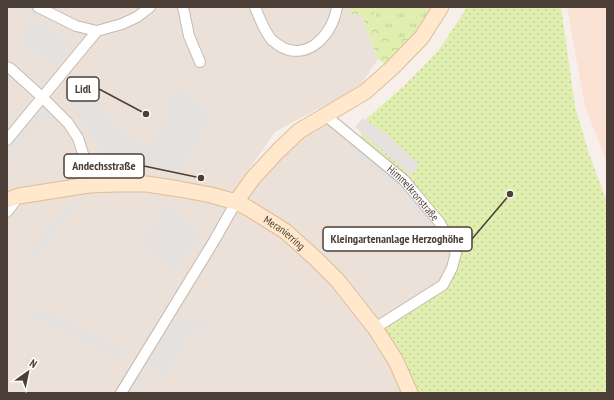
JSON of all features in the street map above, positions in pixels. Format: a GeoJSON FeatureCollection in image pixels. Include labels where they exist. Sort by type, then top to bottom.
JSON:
{"type":"FeatureCollection","features":[{"type":"Feature","properties":{"kind":"street"},"geometry":{"type":"LineString","coordinates":[[38,7],[76,26],[97,31],[122,24],[137,17],[150,7]]}},
{"type":"Feature","properties":{"kind":"street"},"geometry":{"type":"LineString","coordinates":[[183,7],[189,36],[200,62]]}},
{"type":"Feature","properties":{"kind":"street"},"geometry":{"type":"LineString","coordinates":[[255,7],[271,38],[280,46],[292,51],[306,50],[317,44],[329,30],[337,7]]}},
{"type":"Feature","properties":{"kind":"street"},"geometry":{"type":"LineString","coordinates":[[121,393],[214,241],[236,202],[253,178],[299,131],[365,92],[392,68],[422,37],[442,7]]}},
{"type":"Feature","properties":{"kind":"street"},"geometry":{"type":"LineString","coordinates":[[7,140],[97,31]]}},
{"type":"Feature","properties":{"kind":"street"},"geometry":{"type":"LineString","coordinates":[[7,67],[43,98],[68,123],[78,138],[84,157],[89,185]]}},
{"type":"Feature","properties":{"kind":"street","name":"Himmelkronstraße"},"geometry":{"type":"LineString","coordinates":[[325,115],[404,180],[440,222],[456,253],[452,268],[443,285],[375,328]]}},
{"type":"Feature","properties":{"kind":"street","name":"Meranierring"},"geometry":{"type":"LineString","coordinates":[[13,198],[89,185],[146,184],[179,188],[236,202],[285,231],[316,258],[338,280],[375,328],[396,361],[410,393]]}},
{"type":"Feature","properties":{"kind":"street"},"geometry":{"type":"LineString","coordinates":[[7,212],[13,198]]}},
{"type":"Feature","properties":{"kind":"shaded area"},"geometry":{"type":"Polygon","coordinates":[[[7,7],[349,7],[351,14],[361,15],[378,59],[362,83],[339,99],[275,132],[238,184],[233,194],[200,189],[7,193],[7,7]]]}},
{"type":"Feature","properties":{"kind":"shaded area"},"geometry":{"type":"Polygon","coordinates":[[[25,7],[37,7],[89,30],[84,36],[74,33],[49,20],[31,15],[25,10],[25,7]]]}},
{"type":"Feature","properties":{"kind":"shaded area"},"geometry":{"type":"Polygon","coordinates":[[[567,7],[607,7],[607,163],[585,106],[567,7]]]}},
{"type":"Feature","properties":{"kind":"shaded area"},"geometry":{"type":"Polygon","coordinates":[[[28,16],[72,42],[58,66],[23,45],[28,16]]]}},
{"type":"Feature","properties":{"kind":"shaded area"},"geometry":{"type":"Polygon","coordinates":[[[78,77],[98,99],[113,124],[148,147],[170,110],[165,106],[176,87],[213,115],[180,170],[111,168],[87,127],[62,94],[78,77]]]}},
{"type":"Feature","properties":{"kind":"shaded area"},"geometry":{"type":"Polygon","coordinates":[[[43,103],[60,119],[52,125],[47,120],[27,133],[29,138],[7,162],[7,145],[43,103]]]}},
{"type":"Feature","properties":{"kind":"shaded area"},"geometry":{"type":"Polygon","coordinates":[[[336,116],[358,143],[456,253],[425,393],[7,393],[7,206],[80,192],[122,191],[174,193],[211,202],[237,213],[262,177],[299,139],[336,116]]]}},
{"type":"Feature","properties":{"kind":"shaded area"},"geometry":{"type":"Polygon","coordinates":[[[363,118],[386,134],[419,164],[411,175],[355,127],[363,118]]]}},
{"type":"Feature","properties":{"kind":"shaded area"},"geometry":{"type":"Polygon","coordinates":[[[359,146],[402,182],[433,218],[453,256],[448,258],[426,224],[393,186],[353,154],[359,146]]]}},
{"type":"Feature","properties":{"kind":"shaded area"},"geometry":{"type":"Polygon","coordinates":[[[74,201],[81,206],[61,225],[34,263],[25,256],[55,218],[74,201]]]}},
{"type":"Feature","properties":{"kind":"shaded area"},"geometry":{"type":"Polygon","coordinates":[[[168,205],[202,232],[175,274],[138,241],[168,205]]]}},
{"type":"Feature","properties":{"kind":"shaded area"},"geometry":{"type":"Polygon","coordinates":[[[42,308],[124,350],[118,359],[32,318],[42,308]]]}},
{"type":"Feature","properties":{"kind":"shaded area"},"geometry":{"type":"Polygon","coordinates":[[[192,313],[209,326],[201,336],[195,331],[164,378],[147,365],[176,314],[187,322],[192,313]]]}},
{"type":"Feature","properties":{"kind":"shaded area"},"geometry":{"type":"Polygon","coordinates":[[[137,367],[147,376],[136,393],[121,393],[137,367]]]}},
{"type":"Feature","properties":{"kind":"green space"},"geometry":{"type":"Polygon","coordinates":[[[349,7],[371,7],[394,46],[409,34],[414,45],[392,68],[378,59],[361,15],[351,14],[349,7]]]}},
{"type":"Feature","properties":{"kind":"green space"},"geometry":{"type":"Polygon","coordinates":[[[371,7],[432,7],[412,40],[409,34],[394,47],[371,7]]]}},
{"type":"Feature","properties":{"kind":"green space"},"geometry":{"type":"Polygon","coordinates":[[[467,7],[561,7],[575,106],[589,154],[607,202],[607,393],[410,393],[375,328],[443,285],[456,253],[358,143],[367,118],[404,86],[439,50],[467,7]]]}},
{"type":"Feature","properties":{"kind":"place","name":"Lidl"},"geometry":{"type":"Point","coordinates":[146,114]}},
{"type":"Feature","properties":{"kind":"place","name":"Andechsstraße"},"geometry":{"type":"Point","coordinates":[201,178]}},
{"type":"Feature","properties":{"kind":"place","name":"Kleingartenanlage Herzoghöhe"},"geometry":{"type":"Point","coordinates":[510,194]}}]}
